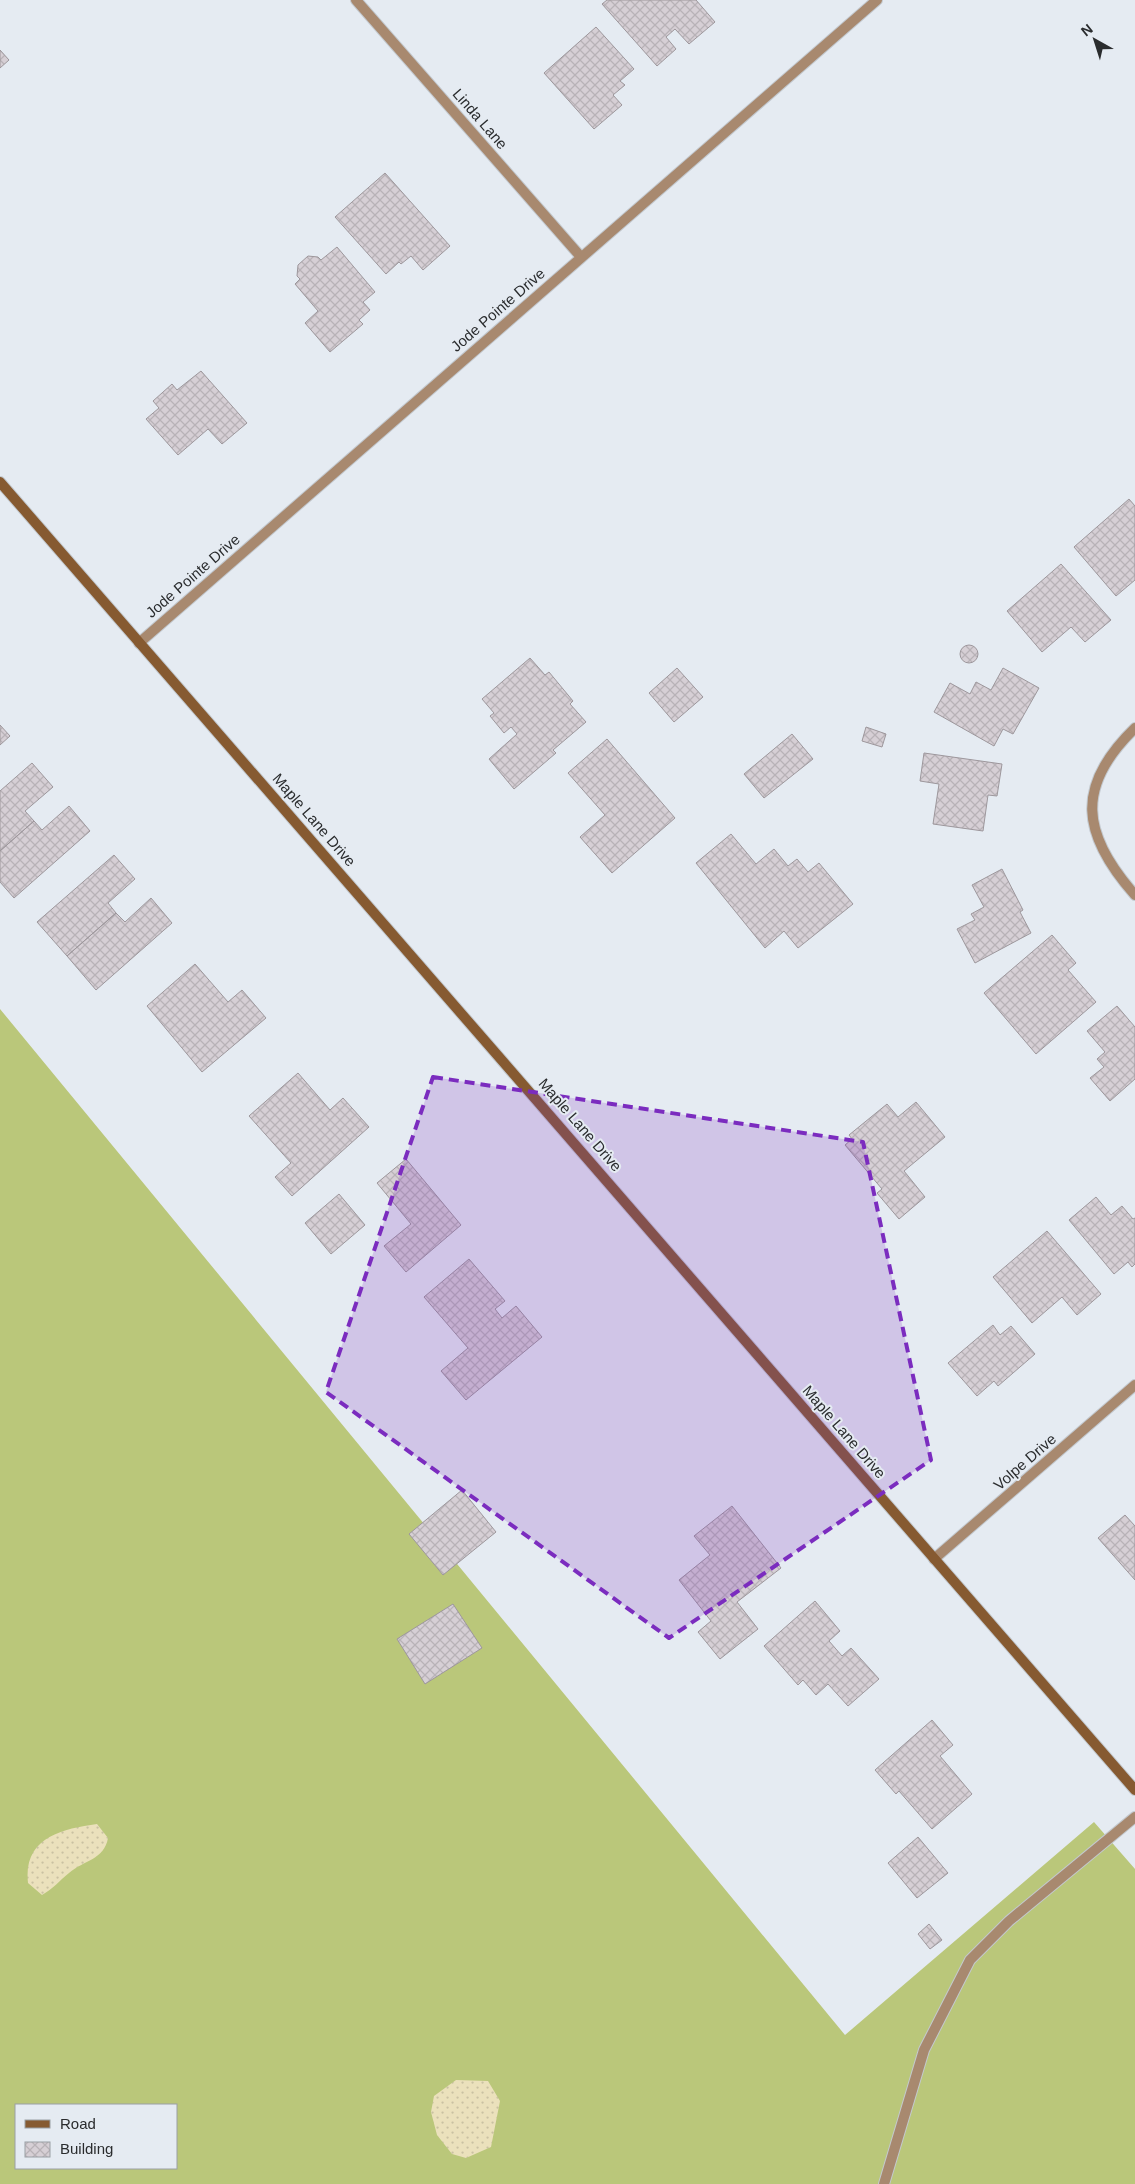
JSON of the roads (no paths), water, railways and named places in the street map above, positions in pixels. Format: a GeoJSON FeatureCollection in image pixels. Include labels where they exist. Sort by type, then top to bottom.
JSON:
{"type":"FeatureCollection","features":[{"type":"Feature","properties":{"kind":"street","name":"Linda Lane"},"geometry":{"type":"LineString","coordinates":[[356,0],[581,257]]}},
{"type":"Feature","properties":{"kind":"street","name":"Jode Pointe Drive"},"geometry":{"type":"LineString","coordinates":[[140,643],[877,0]]}},
{"type":"Feature","properties":{"kind":"street","name":"Maple Lane Drive"},"geometry":{"type":"LineString","coordinates":[[0,482],[1135,1790]]}},
{"type":"Feature","properties":{"kind":"street"},"geometry":{"type":"LineString","coordinates":[[1135,728],[1116,746],[1102,766],[1094,787],[1093,814],[1103,852],[1135,894]]}},
{"type":"Feature","properties":{"kind":"street","name":"Volpe Drive"},"geometry":{"type":"LineString","coordinates":[[934,1559],[1135,1386]]}},
{"type":"Feature","properties":{"kind":"street"},"geometry":{"type":"LineString","coordinates":[[884,2184],[924,2050],[970,1960],[1009,1921],[1135,1817]]}}]}
